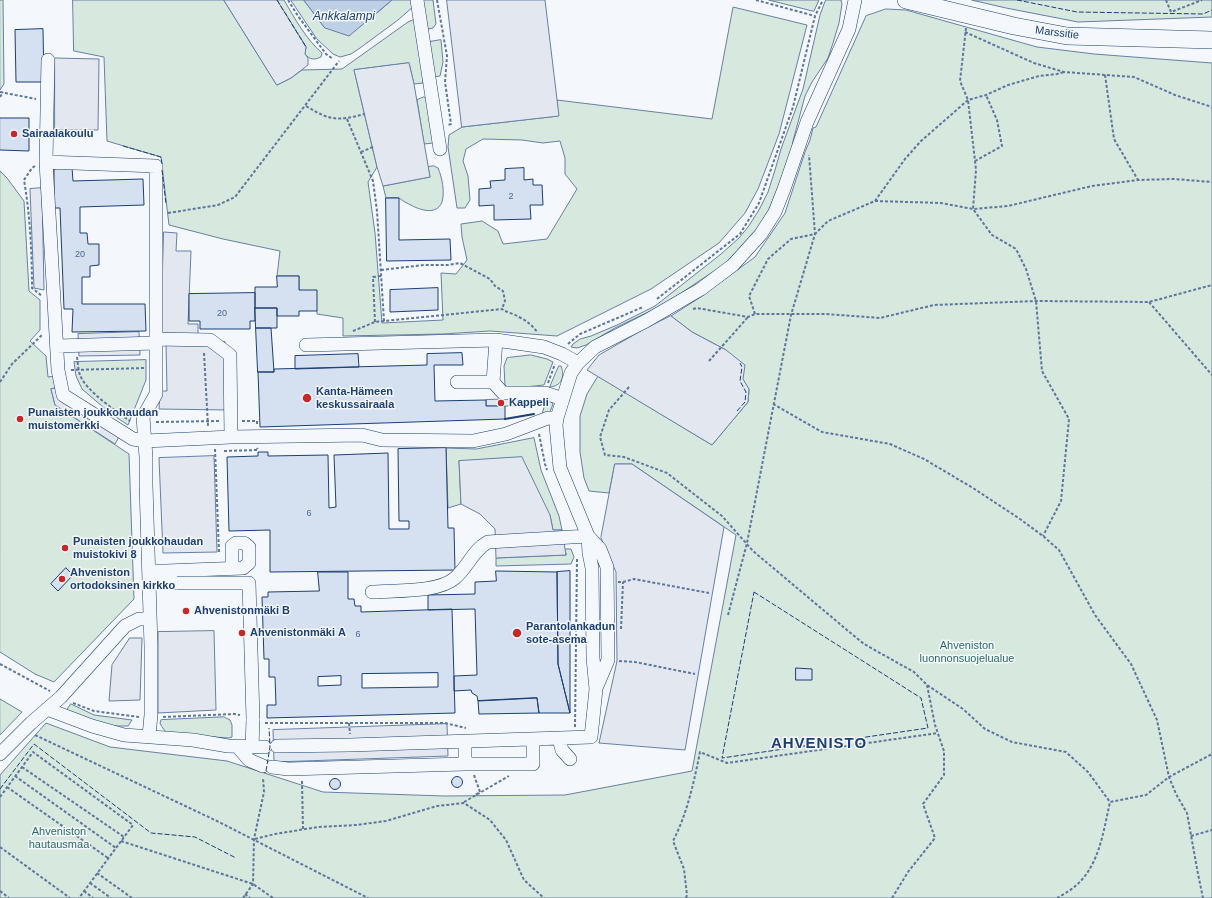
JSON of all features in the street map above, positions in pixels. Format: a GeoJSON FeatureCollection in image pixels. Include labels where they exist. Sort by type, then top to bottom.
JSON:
{"type":"FeatureCollection","features":[{"type":"Feature","properties":{"kind":"main road","name":"Marssitie"},"geometry":{"type":"LineString","coordinates":[[906,0],[1014,26],[1061,35],[1212,40]]}},
{"type":"Feature","properties":{"kind":"street"},"geometry":{"type":"LineString","coordinates":[[417,0],[440,149]]}},
{"type":"Feature","properties":{"kind":"street"},"geometry":{"type":"LineString","coordinates":[[596,689],[615,659],[607,582],[607,567],[600,549],[588,536],[560,468],[556,425],[571,374],[578,363],[595,347],[646,321],[701,289],[733,265],[762,234],[775,212],[807,122],[849,29],[855,0]]}},
{"type":"Feature","properties":{"kind":"street"},"geometry":{"type":"LineString","coordinates":[[48,60],[46,162],[58,370],[63,395],[133,439],[145,441],[231,437],[362,435],[382,440],[473,441],[506,434],[548,418],[557,418]]}},
{"type":"Feature","properties":{"kind":"street"},"geometry":{"type":"LineString","coordinates":[[46,162],[156,166],[156,394],[143,417],[150,619],[151,709],[149,736]]}},
{"type":"Feature","properties":{"kind":"street"},"geometry":{"type":"LineString","coordinates":[[57,346],[204,339],[210,340],[230,356],[231,437]]}},
{"type":"Feature","properties":{"kind":"street"},"geometry":{"type":"LineString","coordinates":[[306,345],[496,340],[544,347],[562,354],[578,363]]}},
{"type":"Feature","properties":{"kind":"street"},"geometry":{"type":"LineString","coordinates":[[496,340],[493,382],[503,393],[545,393],[563,399]]}},
{"type":"Feature","properties":{"kind":"street"},"geometry":{"type":"LineString","coordinates":[[457,382],[493,382]]}},
{"type":"Feature","properties":{"kind":"street"},"geometry":{"type":"LineString","coordinates":[[372,592],[431,589],[447,583],[455,578],[472,556],[488,542],[588,536]]}},
{"type":"Feature","properties":{"kind":"street"},"geometry":{"type":"LineString","coordinates":[[47,709],[92,726],[124,735],[193,740],[237,746],[265,747],[468,735],[533,740],[591,737],[596,689],[593,658],[592,568],[588,553],[588,536]]}},
{"type":"Feature","properties":{"kind":"street"},"geometry":{"type":"LineString","coordinates":[[149,576],[166,571],[226,569]]}},
{"type":"Feature","properties":{"kind":"street"},"geometry":{"type":"LineString","coordinates":[[149,576],[177,582],[249,583],[249,719],[265,747]]}},
{"type":"Feature","properties":{"kind":"street"},"geometry":{"type":"LineString","coordinates":[[0,754],[61,697],[125,626],[139,619],[150,619]]}},
{"type":"Feature","properties":{"kind":"street"},"geometry":{"type":"LineString","coordinates":[[468,735],[468,764]]}},
{"type":"Feature","properties":{"kind":"street"},"geometry":{"type":"LineString","coordinates":[[559,738],[562,750],[570,759]]}},
{"type":"Feature","properties":{"kind":"street"},"geometry":{"type":"LineString","coordinates":[[237,746],[248,760],[267,766],[302,769],[468,764],[533,764],[533,740]]}},
{"type":"Feature","properties":{"kind":"path"},"geometry":{"type":"LineString","coordinates":[[288,0],[326,54],[332,58]]}},
{"type":"Feature","properties":{"kind":"path"},"geometry":{"type":"LineString","coordinates":[[437,0],[447,56],[445,82],[451,124],[437,128]]}},
{"type":"Feature","properties":{"kind":"path"},"geometry":{"type":"LineString","coordinates":[[756,0],[815,16]]}},
{"type":"Feature","properties":{"kind":"path"},"geometry":{"type":"LineString","coordinates":[[652,304],[740,234],[759,203],[793,107],[815,16],[823,0]]}},
{"type":"Feature","properties":{"kind":"path"},"geometry":{"type":"LineString","coordinates":[[1166,0],[1171,12],[1202,0]]}},
{"type":"Feature","properties":{"kind":"path"},"geometry":{"type":"LineString","coordinates":[[1043,536],[1060,501],[1069,419],[1042,371],[1036,301],[1026,268],[1016,250],[992,236],[973,209],[976,170],[968,100],[960,81],[965,32],[1034,63],[1064,72],[1134,77],[1174,95],[1212,107]]}},
{"type":"Feature","properties":{"kind":"path"},"geometry":{"type":"LineString","coordinates":[[157,215],[218,205],[235,197],[340,61]]}},
{"type":"Feature","properties":{"kind":"path"},"geometry":{"type":"LineString","coordinates":[[875,201],[900,165],[921,141],[968,100],[986,95],[1008,85],[1033,77],[1064,72]]}},
{"type":"Feature","properties":{"kind":"path"},"geometry":{"type":"LineString","coordinates":[[1105,75],[1114,139],[1138,180]]}},
{"type":"Feature","properties":{"kind":"path"},"geometry":{"type":"LineString","coordinates":[[0,97],[1,92],[47,103]]}},
{"type":"Feature","properties":{"kind":"path"},"geometry":{"type":"LineString","coordinates":[[975,161],[1002,146],[997,120],[986,95]]}},
{"type":"Feature","properties":{"kind":"path"},"geometry":{"type":"LineString","coordinates":[[306,106],[327,117],[347,119],[365,114]]}},
{"type":"Feature","properties":{"kind":"path"},"geometry":{"type":"LineString","coordinates":[[347,119],[373,182],[377,211],[384,321]]}},
{"type":"Feature","properties":{"kind":"path"},"geometry":{"type":"LineString","coordinates":[[361,152],[373,147]]}},
{"type":"Feature","properties":{"kind":"path"},"geometry":{"type":"LineString","coordinates":[[728,615],[747,543],[791,315],[815,234],[809,152]]}},
{"type":"Feature","properties":{"kind":"path"},"geometry":{"type":"LineString","coordinates":[[43,297],[32,288],[27,201],[24,180],[32,168],[46,162]]}},
{"type":"Feature","properties":{"kind":"path"},"geometry":{"type":"LineString","coordinates":[[755,314],[749,296],[768,259],[791,239],[815,234],[828,221],[875,201],[940,203],[973,209],[1008,206],[1092,186],[1138,180],[1174,179],[1212,182]]}},
{"type":"Feature","properties":{"kind":"path"},"geometry":{"type":"LineString","coordinates":[[381,270],[460,263],[490,279],[495,286],[503,291],[505,301],[502,309]]}},
{"type":"Feature","properties":{"kind":"path"},"geometry":{"type":"LineString","coordinates":[[375,322],[373,277],[381,276]]}},
{"type":"Feature","properties":{"kind":"path"},"geometry":{"type":"LineString","coordinates":[[709,361],[748,317],[755,314],[826,314],[880,318],[934,305],[1036,301],[1149,302],[1212,285]]}},
{"type":"Feature","properties":{"kind":"path"},"geometry":{"type":"LineString","coordinates":[[1149,302],[1212,375]]}},
{"type":"Feature","properties":{"kind":"path"},"geometry":{"type":"LineString","coordinates":[[545,393],[555,364],[568,345],[580,334],[646,306]]}},
{"type":"Feature","properties":{"kind":"path"},"geometry":{"type":"LineString","coordinates":[[698,308],[748,317]]}},
{"type":"Feature","properties":{"kind":"path"},"geometry":{"type":"LineString","coordinates":[[346,333],[375,322],[502,309],[531,324],[539,335]]}},
{"type":"Feature","properties":{"kind":"path"},"geometry":{"type":"LineString","coordinates":[[0,382],[12,364],[43,334]]}},
{"type":"Feature","properties":{"kind":"path"},"geometry":{"type":"LineString","coordinates":[[204,339],[208,422],[211,438],[216,451],[226,569]]}},
{"type":"Feature","properties":{"kind":"path"},"geometry":{"type":"LineString","coordinates":[[76,345],[80,375],[85,386],[114,410],[133,422],[208,422],[256,420]]}},
{"type":"Feature","properties":{"kind":"path"},"geometry":{"type":"LineString","coordinates":[[79,370],[150,368]]}},
{"type":"Feature","properties":{"kind":"path"},"geometry":{"type":"LineString","coordinates":[[629,387],[609,410],[600,437],[605,455],[624,457],[667,473],[722,516],[753,551],[864,644],[914,672],[927,685],[963,709],[985,729],[1012,742],[1066,752],[1088,772],[1110,802],[1102,838],[1092,867],[1073,888],[1057,898]]}},
{"type":"Feature","properties":{"kind":"path"},"geometry":{"type":"LineString","coordinates":[[773,404],[822,432],[890,444],[924,459],[973,488],[1043,536],[1059,550],[1094,614],[1131,664],[1157,720],[1169,778],[1187,813],[1203,898]]}},
{"type":"Feature","properties":{"kind":"path"},"geometry":{"type":"LineString","coordinates":[[539,421],[540,439],[545,464],[548,471]]}},
{"type":"Feature","properties":{"kind":"path"},"geometry":{"type":"LineString","coordinates":[[570,728],[575,728],[577,545],[574,537]]}},
{"type":"Feature","properties":{"kind":"path"},"geometry":{"type":"LineString","coordinates":[[607,582],[623,582],[634,579],[709,593]]}},
{"type":"Feature","properties":{"kind":"path"},"geometry":{"type":"LineString","coordinates":[[621,634],[623,582]]}},
{"type":"Feature","properties":{"kind":"path"},"geometry":{"type":"LineString","coordinates":[[576,656],[593,658]]}},
{"type":"Feature","properties":{"kind":"path"},"geometry":{"type":"LineString","coordinates":[[615,659],[695,674]]}},
{"type":"Feature","properties":{"kind":"path"},"geometry":{"type":"LineString","coordinates":[[0,664],[56,694]]}},
{"type":"Feature","properties":{"kind":"path"},"geometry":{"type":"LineString","coordinates":[[892,898],[908,872],[935,838],[924,804],[944,775],[944,751],[935,725],[927,685]]}},
{"type":"Feature","properties":{"kind":"path"},"geometry":{"type":"LineString","coordinates":[[249,719],[445,723],[468,735]]}},
{"type":"Feature","properties":{"kind":"path"},"geometry":{"type":"LineString","coordinates":[[686,898],[687,894],[684,869],[673,841],[680,826],[695,777],[700,752],[727,763],[938,733]]}},
{"type":"Feature","properties":{"kind":"path"},"geometry":{"type":"LineString","coordinates":[[33,734],[254,839],[368,898]]}},
{"type":"Feature","properties":{"kind":"path"},"geometry":{"type":"LineString","coordinates":[[0,797],[33,752],[133,825],[79,898]]}},
{"type":"Feature","properties":{"kind":"path"},"geometry":{"type":"LineString","coordinates":[[1110,802],[1146,794],[1169,778],[1212,754]]}},
{"type":"Feature","properties":{"kind":"path"},"geometry":{"type":"LineString","coordinates":[[464,803],[480,792],[468,764]]}},
{"type":"Feature","properties":{"kind":"path"},"geometry":{"type":"LineString","coordinates":[[254,839],[318,827],[356,826],[386,821],[437,806],[464,803],[500,783],[526,764]]}},
{"type":"Feature","properties":{"kind":"path"},"geometry":{"type":"LineString","coordinates":[[242,898],[253,884],[254,839],[264,792],[267,766]]}},
{"type":"Feature","properties":{"kind":"path"},"geometry":{"type":"LineString","coordinates":[[22,767],[124,837]]}},
{"type":"Feature","properties":{"kind":"path"},"geometry":{"type":"LineString","coordinates":[[302,769],[303,830]]}},
{"type":"Feature","properties":{"kind":"path"},"geometry":{"type":"LineString","coordinates":[[15,776],[116,848]]}},
{"type":"Feature","properties":{"kind":"path"},"geometry":{"type":"LineString","coordinates":[[7,787],[108,858]]}},
{"type":"Feature","properties":{"kind":"path"},"geometry":{"type":"LineString","coordinates":[[464,803],[490,820],[506,840],[524,880],[544,898]]}},
{"type":"Feature","properties":{"kind":"path"},"geometry":{"type":"LineString","coordinates":[[1191,836],[1212,830]]}},
{"type":"Feature","properties":{"kind":"path"},"geometry":{"type":"LineString","coordinates":[[121,841],[253,884],[273,898]]}},
{"type":"Feature","properties":{"kind":"path"},"geometry":{"type":"LineString","coordinates":[[0,847],[70,898]]}},
{"type":"Feature","properties":{"kind":"path"},"geometry":{"type":"LineString","coordinates":[[97,873],[132,898]]}},
{"type":"Feature","properties":{"kind":"path"},"geometry":{"type":"LineString","coordinates":[[90,883],[111,898]]}},
{"type":"Feature","properties":{"kind":"path"},"geometry":{"type":"LineString","coordinates":[[0,891],[9,898]]}},
{"type":"Feature","properties":{"kind":"path"},"geometry":{"type":"LineString","coordinates":[[84,891],[93,898]]}},
{"type":"Feature","properties":{"kind":"path"},"geometry":{"type":"LineString","coordinates":[[245,894],[250,898]]}},
{"type":"Feature","properties":{"kind":"green space"},"geometry":{"type":"Polygon","coordinates":[[[0,0],[3,0],[4,84],[0,90],[0,0]]]}},
{"type":"Feature","properties":{"kind":"green space"},"geometry":{"type":"Polygon","coordinates":[[[73,0],[224,0],[277,85],[291,78],[302,70],[342,69],[408,22],[415,19],[424,75],[423,83],[414,84],[409,63],[354,70],[377,167],[368,182],[375,233],[382,323],[443,320],[441,273],[456,274],[467,260],[461,224],[482,221],[498,231],[503,244],[547,239],[577,189],[565,174],[565,158],[560,141],[543,143],[522,140],[483,139],[466,149],[463,161],[468,176],[470,200],[465,208],[457,208],[448,147],[449,135],[462,127],[558,116],[557,100],[712,119],[733,7],[807,25],[779,134],[758,189],[745,213],[719,243],[651,289],[557,336],[490,331],[443,334],[343,336],[343,318],[317,314],[317,311],[299,290],[299,276],[277,276],[280,251],[223,239],[169,225],[161,157],[107,141],[104,57],[74,51],[73,0]]]}},
{"type":"Feature","properties":{"kind":"green space"},"geometry":{"type":"Polygon","coordinates":[[[277,0],[284,0],[306,35],[322,53],[321,57],[312,59],[305,54],[306,47],[277,0]]]}},
{"type":"Feature","properties":{"kind":"green space"},"geometry":{"type":"Polygon","coordinates":[[[291,0],[304,0],[325,28],[377,13],[392,0],[414,0],[415,5],[398,20],[360,48],[351,54],[340,57],[333,54],[317,39],[291,0]]]}},
{"type":"Feature","properties":{"kind":"green space"},"geometry":{"type":"Polygon","coordinates":[[[422,0],[433,0],[436,24],[433,28],[429,29],[426,26],[422,0]]]}},
{"type":"Feature","properties":{"kind":"green space"},"geometry":{"type":"Polygon","coordinates":[[[769,0],[819,0],[814,11],[769,0]]]}},
{"type":"Feature","properties":{"kind":"green space"},"geometry":{"type":"Polygon","coordinates":[[[826,0],[841,0],[842,4],[839,23],[833,43],[828,58],[812,82],[805,96],[793,141],[791,155],[770,207],[764,220],[748,242],[723,265],[665,304],[615,328],[586,345],[577,348],[571,347],[580,339],[617,325],[655,306],[721,254],[739,238],[748,227],[768,192],[781,149],[803,89],[820,15],[826,0]]]}},
{"type":"Feature","properties":{"kind":"green space"},"geometry":{"type":"Polygon","coordinates":[[[972,0],[1212,0],[1212,17],[1078,22],[972,0]]]}},
{"type":"Feature","properties":{"kind":"green space","name":"Ahveniston luonnonsuojelualue"},"geometry":{"type":"Polygon","coordinates":[[[886,9],[906,10],[1037,47],[1094,54],[1212,63],[1212,898],[0,898],[0,775],[46,723],[110,747],[227,761],[323,792],[444,796],[565,795],[692,771],[736,535],[632,464],[615,464],[609,493],[589,491],[584,478],[580,452],[580,416],[587,394],[598,376],[712,445],[748,402],[749,390],[726,350],[692,332],[671,316],[699,298],[755,257],[785,213],[813,128],[816,127],[866,16],[886,9]]]}},
{"type":"Feature","properties":{"kind":"green space"},"geometry":{"type":"Polygon","coordinates":[[[441,40],[443,62],[440,76],[434,77],[429,42],[441,40]]]}},
{"type":"Feature","properties":{"kind":"green space"},"geometry":{"type":"Polygon","coordinates":[[[424,97],[428,99],[433,143],[424,144],[417,100],[424,97]]]}},
{"type":"Feature","properties":{"kind":"green space"},"geometry":{"type":"Polygon","coordinates":[[[434,166],[438,168],[442,180],[443,198],[439,207],[426,210],[411,205],[399,198],[386,198],[383,186],[430,177],[428,167],[434,166]]]}},
{"type":"Feature","properties":{"kind":"green space"},"geometry":{"type":"Polygon","coordinates":[[[0,171],[24,201],[29,291],[40,300],[40,330],[30,341],[46,356],[48,377],[55,376],[57,388],[51,389],[55,405],[129,454],[134,599],[54,682],[35,674],[0,652],[0,171]]]}},
{"type":"Feature","properties":{"kind":"green space"},"geometry":{"type":"Polygon","coordinates":[[[531,355],[553,362],[544,385],[515,388],[505,386],[504,366],[507,358],[531,355]]]}},
{"type":"Feature","properties":{"kind":"green space"},"geometry":{"type":"Polygon","coordinates":[[[146,360],[146,380],[128,425],[110,413],[82,389],[76,376],[74,362],[146,360]]]}},
{"type":"Feature","properties":{"kind":"green space"},"geometry":{"type":"Polygon","coordinates":[[[559,366],[561,366],[563,373],[562,380],[557,385],[550,387],[559,366]]]}},
{"type":"Feature","properties":{"kind":"green space"},"geometry":{"type":"Polygon","coordinates":[[[547,399],[553,404],[550,412],[542,415],[547,399]]]}},
{"type":"Feature","properties":{"kind":"green space"},"geometry":{"type":"Polygon","coordinates":[[[534,438],[541,470],[559,516],[562,530],[553,530],[550,515],[459,461],[461,504],[448,508],[446,448],[476,449],[534,438]]]}},
{"type":"Feature","properties":{"kind":"green space"},"geometry":{"type":"Polygon","coordinates":[[[565,549],[571,549],[574,557],[571,564],[496,566],[496,558],[566,555],[565,549]]]}},
{"type":"Feature","properties":{"kind":"green space"},"geometry":{"type":"Polygon","coordinates":[[[0,699],[22,712],[0,735],[0,699]]]}},
{"type":"Feature","properties":{"kind":"green space"},"geometry":{"type":"Polygon","coordinates":[[[71,704],[94,715],[132,720],[128,726],[115,726],[93,721],[67,710],[71,704]]]}},
{"type":"Feature","properties":{"kind":"green space"},"geometry":{"type":"Polygon","coordinates":[[[224,717],[230,720],[232,725],[232,737],[229,738],[170,734],[164,730],[160,723],[161,720],[224,717]]]}},
{"type":"Feature","properties":{"kind":"shaded area"},"geometry":{"type":"Polygon","coordinates":[[[224,0],[277,0],[306,47],[305,54],[308,58],[308,65],[291,78],[277,85],[224,0]]]}},
{"type":"Feature","properties":{"kind":"shaded area"},"geometry":{"type":"Polygon","coordinates":[[[447,0],[545,0],[559,116],[462,127],[447,0]]]}},
{"type":"Feature","properties":{"kind":"shaded area"},"geometry":{"type":"Polygon","coordinates":[[[55,58],[99,59],[98,130],[55,130],[55,58]]]}},
{"type":"Feature","properties":{"kind":"shaded area"},"geometry":{"type":"Polygon","coordinates":[[[409,63],[430,177],[383,186],[377,167],[354,70],[409,63]]]}},
{"type":"Feature","properties":{"kind":"shaded area"},"geometry":{"type":"Polygon","coordinates":[[[42,188],[44,290],[34,288],[30,189],[42,188]]]}},
{"type":"Feature","properties":{"kind":"shaded area"},"geometry":{"type":"Polygon","coordinates":[[[164,232],[177,233],[176,251],[191,251],[188,324],[198,324],[198,335],[161,334],[164,232]]]}},
{"type":"Feature","properties":{"kind":"shaded area"},"geometry":{"type":"Polygon","coordinates":[[[671,316],[692,332],[726,350],[745,365],[743,379],[749,389],[748,402],[712,445],[587,370],[599,355],[644,329],[671,316]]]}},
{"type":"Feature","properties":{"kind":"shaded area"},"geometry":{"type":"Polygon","coordinates":[[[139,332],[140,355],[79,356],[78,334],[139,332]]]}},
{"type":"Feature","properties":{"kind":"shaded area"},"geometry":{"type":"Polygon","coordinates":[[[225,342],[229,410],[159,409],[160,391],[167,391],[166,343],[225,342]]]}},
{"type":"Feature","properties":{"kind":"shaded area"},"geometry":{"type":"Polygon","coordinates":[[[57,388],[119,437],[115,444],[55,405],[51,389],[57,388]]]}},
{"type":"Feature","properties":{"kind":"shaded area","name":"Kappeli"},"geometry":{"type":"Polygon","coordinates":[[[517,399],[517,406],[486,406],[486,400],[517,399]]]}},
{"type":"Feature","properties":{"kind":"shaded area"},"geometry":{"type":"Polygon","coordinates":[[[214,456],[217,552],[163,553],[159,458],[214,456]]]}},
{"type":"Feature","properties":{"kind":"shaded area"},"geometry":{"type":"Polygon","coordinates":[[[522,457],[550,515],[553,530],[562,530],[566,555],[496,558],[495,529],[480,514],[461,504],[459,461],[522,457]]]}},
{"type":"Feature","properties":{"kind":"shaded area"},"geometry":{"type":"Polygon","coordinates":[[[615,464],[632,464],[724,527],[685,750],[599,743],[617,661],[616,572],[601,538],[615,464]]]}},
{"type":"Feature","properties":{"kind":"shaded area"},"geometry":{"type":"Polygon","coordinates":[[[214,631],[216,710],[158,713],[158,632],[214,631]]]}},
{"type":"Feature","properties":{"kind":"shaded area"},"geometry":{"type":"Polygon","coordinates":[[[130,638],[142,638],[140,700],[109,701],[112,665],[130,638]]]}},
{"type":"Feature","properties":{"kind":"shaded area"},"geometry":{"type":"Polygon","coordinates":[[[447,724],[448,756],[274,762],[273,730],[447,724]]]}},
{"type":"Feature","properties":{"kind":"water","name":"Ankkalampi"},"geometry":{"type":"Polygon","coordinates":[[[304,0],[392,0],[349,36],[325,28],[304,0]]]}},
{"type":"Feature","properties":{"kind":"building"},"geometry":{"type":"Polygon","coordinates":[[[43,29],[44,82],[16,82],[15,30],[43,29]]]}},
{"type":"Feature","properties":{"kind":"building"},"geometry":{"type":"Polygon","coordinates":[[[0,118],[29,118],[29,151],[0,150],[0,118]]]}},
{"type":"Feature","properties":{"kind":"building"},"geometry":{"type":"Polygon","coordinates":[[[72,167],[73,181],[143,179],[144,205],[80,207],[80,233],[87,233],[88,244],[99,244],[99,265],[90,266],[90,277],[82,277],[82,304],[145,304],[146,331],[72,332],[73,309],[64,309],[60,208],[54,208],[54,168],[72,167]]]}},
{"type":"Feature","properties":{"kind":"building"},"geometry":{"type":"Polygon","coordinates":[[[524,168],[524,180],[533,179],[533,185],[542,185],[543,205],[530,205],[531,219],[494,220],[494,205],[479,206],[479,189],[491,188],[490,181],[505,180],[505,169],[524,168]]]}},
{"type":"Feature","properties":{"kind":"building"},"geometry":{"type":"Polygon","coordinates":[[[386,198],[399,198],[399,240],[450,239],[451,260],[387,261],[386,198]]]}},
{"type":"Feature","properties":{"kind":"building"},"geometry":{"type":"Polygon","coordinates":[[[277,276],[299,276],[299,290],[317,290],[317,311],[299,311],[299,316],[277,316],[277,308],[255,308],[255,287],[277,287],[277,276]]]}},
{"type":"Feature","properties":{"kind":"building"},"geometry":{"type":"Polygon","coordinates":[[[438,288],[438,310],[390,312],[390,290],[438,288]]]}},
{"type":"Feature","properties":{"kind":"building"},"geometry":{"type":"Polygon","coordinates":[[[255,293],[255,321],[250,321],[250,329],[200,329],[200,321],[189,321],[189,294],[255,293]]]}},
{"type":"Feature","properties":{"kind":"building"},"geometry":{"type":"Polygon","coordinates":[[[255,308],[277,308],[277,328],[256,328],[255,308]]]}},
{"type":"Feature","properties":{"kind":"building"},"geometry":{"type":"Polygon","coordinates":[[[256,328],[271,328],[274,372],[258,372],[256,328]]]}},
{"type":"Feature","properties":{"kind":"building"},"geometry":{"type":"Polygon","coordinates":[[[462,353],[463,365],[434,365],[435,401],[486,400],[486,406],[505,406],[505,419],[260,427],[258,372],[274,372],[274,369],[427,365],[427,354],[462,353]]]}},
{"type":"Feature","properties":{"kind":"building"},"geometry":{"type":"Polygon","coordinates":[[[358,354],[359,367],[295,369],[295,356],[358,354]]]}},
{"type":"Feature","properties":{"kind":"building"},"geometry":{"type":"Polygon","coordinates":[[[446,448],[448,528],[454,528],[455,570],[270,572],[270,530],[229,531],[227,457],[258,456],[258,452],[268,452],[268,456],[328,455],[329,508],[336,507],[334,455],[388,453],[389,529],[409,529],[409,521],[399,521],[398,449],[446,448]]]}},
{"type":"Feature","properties":{"kind":"building","name":"Ahveniston ortodoksinen kirkko"},"geometry":{"type":"Polygon","coordinates":[[[66,568],[73,575],[58,591],[51,584],[66,568]]]}},
{"type":"Feature","properties":{"kind":"building","name":"Parantolankadun sote-asema"},"geometry":{"type":"Polygon","coordinates":[[[496,571],[557,572],[558,664],[570,713],[539,713],[537,698],[478,701],[477,696],[472,693],[471,690],[454,691],[454,676],[477,675],[475,609],[428,610],[428,595],[475,594],[475,582],[496,581],[496,571]]]}},
{"type":"Feature","properties":{"kind":"building"},"geometry":{"type":"Polygon","coordinates":[[[570,571],[570,713],[558,664],[557,572],[570,571]]]}},
{"type":"Feature","properties":{"kind":"building"},"geometry":{"type":"Polygon","coordinates":[[[318,572],[348,572],[348,599],[354,599],[355,606],[361,606],[361,612],[452,609],[455,713],[267,718],[267,705],[276,705],[275,677],[269,677],[269,659],[264,659],[262,597],[268,597],[268,592],[319,591],[318,572]],[[438,673],[362,674],[362,688],[438,687],[438,673]],[[341,676],[318,677],[318,686],[341,685],[341,676]]]}},
{"type":"Feature","properties":{"kind":"building"},"geometry":{"type":"Polygon","coordinates":[[[796,668],[812,669],[812,680],[796,680],[796,668]]]}},
{"type":"Feature","properties":{"kind":"building"},"geometry":{"type":"Polygon","coordinates":[[[537,698],[539,713],[479,714],[478,701],[537,698]]]}},
{"type":"Feature","properties":{"kind":"building"},"geometry":{"type":"Polygon","coordinates":[[[455,777],[459,777],[461,778],[461,786],[455,787],[452,784],[452,780],[455,777]]]}},
{"type":"Feature","properties":{"kind":"building"},"geometry":{"type":"Polygon","coordinates":[[[333,779],[337,779],[339,780],[339,788],[333,789],[330,786],[330,782],[333,779]]]}},
{"type":"Feature","properties":{"kind":"fence"},"geometry":{"type":"LineString","coordinates":[[277,0],[306,47]]}},
{"type":"Feature","properties":{"kind":"fence"},"geometry":{"type":"LineString","coordinates":[[1017,0],[1077,12],[1203,14],[1212,10]]}},
{"type":"Feature","properties":{"kind":"fence"},"geometry":{"type":"LineString","coordinates":[[123,146],[161,157],[162,164]]}},
{"type":"Feature","properties":{"kind":"fence"},"geometry":{"type":"LineString","coordinates":[[162,170],[166,204]]}},
{"type":"Feature","properties":{"kind":"fence"},"geometry":{"type":"LineString","coordinates":[[737,411],[745,402],[746,392],[740,381],[742,367],[740,363]]}},
{"type":"Feature","properties":{"kind":"fence"},"geometry":{"type":"LineString","coordinates":[[754,592],[921,698],[928,728],[722,758],[754,592]]}},
{"type":"Feature","properties":{"kind":"fence"},"geometry":{"type":"LineString","coordinates":[[266,771],[270,747],[269,728]]}},
{"type":"Feature","properties":{"kind":"fence"},"geometry":{"type":"LineString","coordinates":[[0,789],[34,744],[151,833],[195,837],[236,858]]}},
{"type":"Feature","properties":{"kind":"wall"},"geometry":{"type":"LineString","coordinates":[[505,419],[534,414]]}},
{"type":"Feature","properties":{"kind":"place","name":"Sairaalakoulu"},"geometry":{"type":"Point","coordinates":[14,134]}},
{"type":"Feature","properties":{"kind":"place","name":"Kanta-Hämeen keskussairaala"},"geometry":{"type":"Point","coordinates":[307,398]}},
{"type":"Feature","properties":{"kind":"place","name":"Kappeli"},"geometry":{"type":"Point","coordinates":[501,403]}},
{"type":"Feature","properties":{"kind":"place","name":"Punaisten joukkohaudan muistomerkki"},"geometry":{"type":"Point","coordinates":[20,419]}},
{"type":"Feature","properties":{"kind":"place","name":"Punaisten joukkohaudan muistokivi 8"},"geometry":{"type":"Point","coordinates":[65,548]}},
{"type":"Feature","properties":{"kind":"place","name":"Ahveniston ortodoksinen kirkko"},"geometry":{"type":"Point","coordinates":[62,579]}},
{"type":"Feature","properties":{"kind":"place","name":"Ahvenistonmäki B"},"geometry":{"type":"Point","coordinates":[186,611]}},
{"type":"Feature","properties":{"kind":"place","name":"Ahvenistonmäki A"},"geometry":{"type":"Point","coordinates":[242,633]}},
{"type":"Feature","properties":{"kind":"place","name":"Parantolankadun sote-asema"},"geometry":{"type":"Point","coordinates":[517,633]}},
{"type":"Feature","properties":{"kind":"district","name":"AHVENISTO"},"geometry":{"type":"Point","coordinates":[819,744]}},
{"type":"Feature","properties":{"kind":"park label","name":"Ahveniston hautausmaa"},"geometry":{"type":"Point","coordinates":[59,838]}}]}
